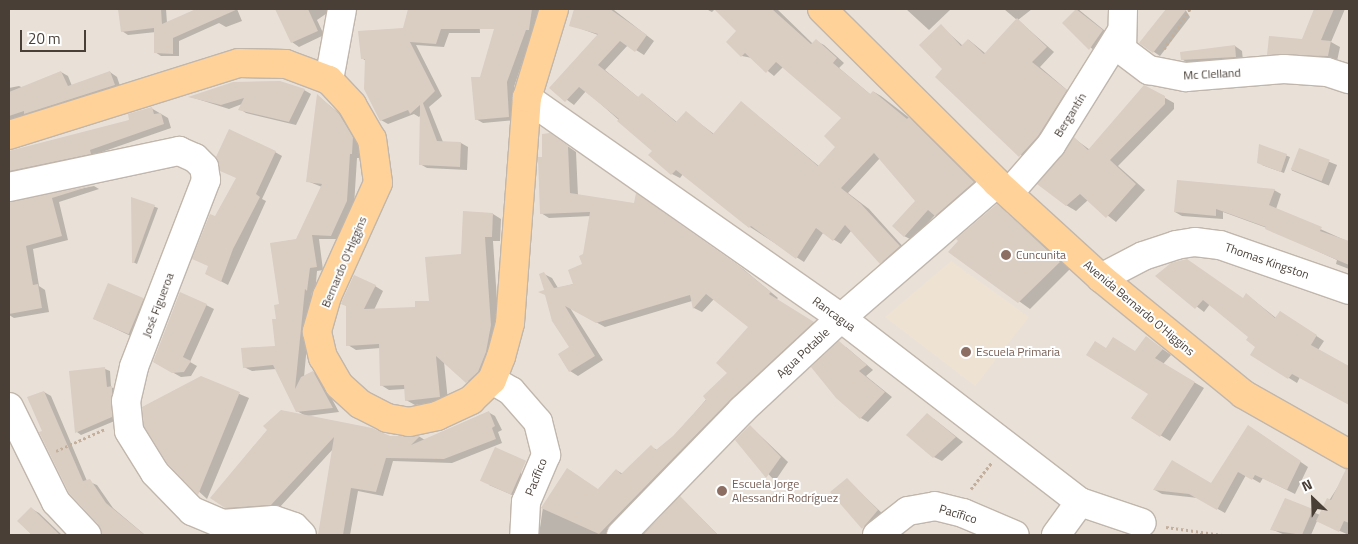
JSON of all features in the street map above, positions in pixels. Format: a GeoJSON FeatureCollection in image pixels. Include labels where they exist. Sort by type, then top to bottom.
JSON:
{"type":"FeatureCollection","features":[{"type":"Feature","properties":{"kind":"main road","name":"Bernardo O'Higgins"},"geometry":{"type":"LineString","coordinates":[[9,135],[239,63],[286,64],[329,80],[352,105],[372,139],[378,183],[327,296],[317,332],[323,357],[339,385],[360,404],[387,418],[409,422],[437,416],[471,400],[492,380],[510,323],[527,98],[554,9]]}},
{"type":"Feature","properties":{"kind":"main road","name":"Avenida Bernardo O'Higgins"},"geometry":{"type":"LineString","coordinates":[[822,9],[1003,188],[1101,278],[1243,394],[1349,454]]}},
{"type":"Feature","properties":{"kind":"street"},"geometry":{"type":"LineString","coordinates":[[329,80],[342,9]]}},
{"type":"Feature","properties":{"kind":"street","name":"Bergantín"},"geometry":{"type":"LineString","coordinates":[[1003,188],[1051,145],[1123,20]]}},
{"type":"Feature","properties":{"kind":"street","name":"Mc Clelland"},"geometry":{"type":"LineString","coordinates":[[1123,20],[1122,50],[1149,70],[1186,77],[1284,69],[1327,72],[1349,79]]}},
{"type":"Feature","properties":{"kind":"street","name":"Rancagua"},"geometry":{"type":"LineString","coordinates":[[527,98],[841,318],[1080,502],[1142,523]]}},
{"type":"Feature","properties":{"kind":"street","name":"José Figueroa"},"geometry":{"type":"LineString","coordinates":[[9,187],[180,151],[195,158],[204,167],[206,180],[134,367],[126,401],[129,431],[155,473],[192,511],[222,524],[274,520],[294,527],[302,535]]}},
{"type":"Feature","properties":{"kind":"street","name":"Agua Potable"},"geometry":{"type":"LineString","coordinates":[[621,535],[742,410],[841,318],[1003,188]]}},
{"type":"Feature","properties":{"kind":"street","name":"Thomas Kingston"},"geometry":{"type":"LineString","coordinates":[[1101,278],[1143,256],[1176,245],[1195,242],[1220,245],[1349,290]]}},
{"type":"Feature","properties":{"kind":"street","name":"Pacífico"},"geometry":{"type":"LineString","coordinates":[[492,380],[511,391],[538,422],[546,455],[526,502],[524,535]]}},
{"type":"Feature","properties":{"kind":"street"},"geometry":{"type":"LineString","coordinates":[[9,407],[34,461],[56,502],[87,535]]}},
{"type":"Feature","properties":{"kind":"street"},"geometry":{"type":"LineString","coordinates":[[1056,535],[1080,502]]}},
{"type":"Feature","properties":{"kind":"street","name":"Pacífico"},"geometry":{"type":"LineString","coordinates":[[877,535],[908,511],[935,506],[963,513],[1015,535]]}},
{"type":"Feature","properties":{"kind":"path"},"geometry":{"type":"LineString","coordinates":[[1149,70],[1190,9]]}},
{"type":"Feature","properties":{"kind":"path"},"geometry":{"type":"LineString","coordinates":[[34,461],[128,417]]}},
{"type":"Feature","properties":{"kind":"path"},"geometry":{"type":"LineString","coordinates":[[1142,523],[1222,535]]}},
{"type":"Feature","properties":{"kind":"shaded area"},"geometry":{"type":"Polygon","coordinates":[[[9,9],[1349,9],[1349,535],[9,535],[9,9]]]}},
{"type":"Feature","properties":{"kind":"shaded area","name":"Escuela Primaria"},"geometry":{"type":"Polygon","coordinates":[[[951,261],[1029,317],[975,386],[885,317],[951,261]]]}},
{"type":"Feature","properties":{"kind":"building"},"geometry":{"type":"Polygon","coordinates":[[[118,9],[161,9],[162,24],[196,9],[238,9],[173,38],[173,54],[154,53],[154,28],[121,32],[118,9]]]}},
{"type":"Feature","properties":{"kind":"building"},"geometry":{"type":"Polygon","coordinates":[[[275,9],[308,9],[318,31],[291,43],[275,9]]]}},
{"type":"Feature","properties":{"kind":"building"},"geometry":{"type":"Polygon","coordinates":[[[408,9],[532,9],[529,30],[526,30],[507,82],[509,117],[475,120],[471,77],[480,77],[494,29],[441,29],[436,44],[410,42],[435,91],[423,103],[437,141],[461,142],[460,167],[419,165],[420,105],[410,114],[408,110],[380,121],[364,89],[365,59],[361,59],[358,31],[403,28],[408,9]]]}},
{"type":"Feature","properties":{"kind":"building"},"geometry":{"type":"Polygon","coordinates":[[[574,9],[610,9],[647,35],[635,52],[620,41],[598,65],[638,97],[642,93],[676,122],[686,111],[713,134],[741,101],[818,166],[835,147],[824,136],[841,118],[776,62],[766,73],[745,53],[741,57],[726,42],[736,31],[714,9],[772,9],[811,44],[816,39],[837,58],[833,63],[870,94],[873,91],[907,119],[909,117],[974,182],[935,216],[928,210],[904,237],[892,226],[915,201],[874,153],[841,188],[861,204],[900,246],[880,264],[845,225],[833,241],[816,228],[796,259],[751,226],[749,228],[676,170],[671,175],[648,155],[652,151],[617,121],[619,119],[579,87],[565,102],[549,88],[598,34],[569,26],[574,9]]]}},
{"type":"Feature","properties":{"kind":"building"},"geometry":{"type":"Polygon","coordinates":[[[1076,9],[1103,30],[1089,50],[1062,23],[1076,9]]]}},
{"type":"Feature","properties":{"kind":"building"},"geometry":{"type":"Polygon","coordinates":[[[1166,9],[1187,9],[1153,53],[1139,43],[1166,9]]]}},
{"type":"Feature","properties":{"kind":"building"},"geometry":{"type":"Polygon","coordinates":[[[1314,9],[1334,9],[1321,40],[1331,41],[1328,56],[1267,55],[1269,36],[1302,39],[1314,9]]]}},
{"type":"Feature","properties":{"kind":"building"},"geometry":{"type":"Polygon","coordinates":[[[1017,18],[1047,47],[1032,62],[1067,90],[1038,136],[1019,157],[935,77],[942,69],[919,45],[941,24],[961,46],[968,39],[984,54],[1017,18]]]}},
{"type":"Feature","properties":{"kind":"building"},"geometry":{"type":"Polygon","coordinates":[[[1235,45],[1236,57],[1181,60],[1180,52],[1235,45]]]}},
{"type":"Feature","properties":{"kind":"building"},"geometry":{"type":"Polygon","coordinates":[[[61,71],[68,86],[110,71],[115,85],[24,114],[24,111],[9,116],[9,92],[61,71]]]}},
{"type":"Feature","properties":{"kind":"building"},"geometry":{"type":"Polygon","coordinates":[[[280,81],[305,89],[289,122],[238,110],[244,98],[221,105],[188,97],[233,82],[280,81]]]}},
{"type":"Feature","properties":{"kind":"building"},"geometry":{"type":"Polygon","coordinates":[[[1144,85],[1165,96],[1165,104],[1110,160],[1136,184],[1106,218],[1080,194],[1066,206],[1037,184],[1074,137],[1088,150],[1144,85]]]}},
{"type":"Feature","properties":{"kind":"building"},"geometry":{"type":"Polygon","coordinates":[[[317,94],[339,114],[353,137],[352,154],[350,154],[347,201],[331,236],[312,235],[317,267],[310,268],[307,291],[305,289],[295,389],[301,377],[313,371],[333,408],[296,412],[273,365],[243,368],[241,348],[275,346],[272,319],[276,319],[274,305],[279,304],[270,243],[296,239],[322,184],[306,182],[317,94]]]}},
{"type":"Feature","properties":{"kind":"building"},"geometry":{"type":"Polygon","coordinates":[[[152,107],[154,114],[161,113],[164,124],[90,150],[91,154],[9,171],[9,151],[129,120],[128,114],[152,107]]]}},
{"type":"Feature","properties":{"kind":"building"},"geometry":{"type":"Polygon","coordinates":[[[229,129],[276,151],[256,194],[260,197],[233,249],[221,282],[205,274],[208,266],[192,259],[210,214],[215,216],[236,178],[220,171],[216,157],[229,129]]]}},
{"type":"Feature","properties":{"kind":"building"},"geometry":{"type":"Polygon","coordinates":[[[550,133],[568,146],[570,193],[634,203],[636,193],[735,263],[771,292],[769,294],[814,322],[731,399],[599,534],[541,508],[567,468],[598,489],[616,469],[621,474],[651,445],[656,450],[673,436],[706,400],[703,396],[727,373],[716,363],[748,327],[706,294],[693,309],[690,295],[596,323],[565,306],[595,356],[569,372],[558,354],[569,347],[552,321],[545,295],[538,292],[544,290],[539,274],[544,272],[554,288],[573,284],[568,270],[582,264],[579,256],[583,254],[590,212],[540,214],[538,157],[542,157],[542,134],[550,133]]]}},
{"type":"Feature","properties":{"kind":"building"},"geometry":{"type":"Polygon","coordinates":[[[1259,144],[1287,154],[1281,172],[1257,163],[1259,144]]]}},
{"type":"Feature","properties":{"kind":"building"},"geometry":{"type":"Polygon","coordinates":[[[1299,148],[1330,160],[1322,181],[1291,169],[1299,148]]]}},
{"type":"Feature","properties":{"kind":"building"},"geometry":{"type":"Polygon","coordinates":[[[1177,180],[1275,189],[1269,205],[1322,227],[1320,231],[1349,241],[1349,265],[1265,229],[1266,227],[1216,209],[1216,216],[1174,212],[1177,180]]]}},
{"type":"Feature","properties":{"kind":"building"},"geometry":{"type":"Polygon","coordinates":[[[94,185],[52,198],[62,236],[26,246],[33,285],[38,284],[42,308],[9,314],[9,202],[94,185]]]}},
{"type":"Feature","properties":{"kind":"building"},"geometry":{"type":"Polygon","coordinates":[[[131,197],[155,205],[134,263],[132,263],[131,197]]]}},
{"type":"Feature","properties":{"kind":"building","name":"Cuncunita"},"geometry":{"type":"Polygon","coordinates":[[[997,204],[1060,262],[1018,303],[948,252],[958,241],[956,239],[997,204]]]}},
{"type":"Feature","properties":{"kind":"building"},"geometry":{"type":"Polygon","coordinates":[[[463,211],[493,213],[492,237],[485,237],[491,325],[486,352],[478,372],[466,383],[436,356],[440,397],[405,401],[404,385],[380,386],[379,344],[346,346],[346,306],[341,304],[354,275],[376,285],[364,309],[415,307],[415,301],[429,301],[425,257],[461,254],[463,211]]]}},
{"type":"Feature","properties":{"kind":"building"},"geometry":{"type":"Polygon","coordinates":[[[1187,259],[1243,298],[1246,293],[1275,318],[1280,311],[1317,335],[1311,345],[1349,366],[1349,405],[1292,374],[1288,379],[1250,355],[1255,347],[1246,340],[1248,337],[1203,300],[1195,309],[1155,276],[1171,263],[1187,259]]]}},
{"type":"Feature","properties":{"kind":"building"},"geometry":{"type":"Polygon","coordinates":[[[108,283],[144,298],[129,334],[93,319],[108,283]]]}},
{"type":"Feature","properties":{"kind":"building"},"geometry":{"type":"Polygon","coordinates":[[[180,292],[207,304],[183,357],[191,361],[184,372],[172,373],[153,362],[180,292]]]}},
{"type":"Feature","properties":{"kind":"building"},"geometry":{"type":"Polygon","coordinates":[[[1146,336],[1163,349],[1155,358],[1195,382],[1160,437],[1131,418],[1148,394],[1086,355],[1095,341],[1106,348],[1113,337],[1135,351],[1146,336]]]}},
{"type":"Feature","properties":{"kind":"building"},"geometry":{"type":"Polygon","coordinates":[[[839,341],[867,365],[859,371],[885,392],[860,419],[836,398],[811,367],[839,341]]]}},
{"type":"Feature","properties":{"kind":"building"},"geometry":{"type":"Polygon","coordinates":[[[105,367],[107,387],[112,386],[112,417],[75,433],[69,371],[105,367]]]}},
{"type":"Feature","properties":{"kind":"building"},"geometry":{"type":"Polygon","coordinates":[[[201,376],[240,392],[198,495],[167,463],[144,426],[142,407],[201,376]]]}},
{"type":"Feature","properties":{"kind":"building"},"geometry":{"type":"Polygon","coordinates":[[[44,391],[83,481],[90,479],[106,503],[145,535],[102,535],[98,524],[69,493],[39,432],[42,431],[27,397],[44,391]]]}},
{"type":"Feature","properties":{"kind":"building"},"geometry":{"type":"Polygon","coordinates":[[[281,410],[372,428],[390,436],[420,436],[411,445],[489,411],[495,426],[492,428],[496,439],[444,459],[386,458],[376,492],[351,488],[343,535],[318,535],[334,437],[271,505],[225,508],[210,498],[267,430],[263,426],[281,410]]]}},
{"type":"Feature","properties":{"kind":"building"},"geometry":{"type":"Polygon","coordinates":[[[927,413],[956,437],[933,458],[906,435],[927,413]]]}},
{"type":"Feature","properties":{"kind":"building"},"geometry":{"type":"Polygon","coordinates":[[[750,425],[781,457],[766,478],[735,440],[750,425]]]}},
{"type":"Feature","properties":{"kind":"building"},"geometry":{"type":"Polygon","coordinates":[[[1248,425],[1301,461],[1287,490],[1255,475],[1252,480],[1238,472],[1217,510],[1189,494],[1153,490],[1172,460],[1211,483],[1248,425]]]}},
{"type":"Feature","properties":{"kind":"building"},"geometry":{"type":"Polygon","coordinates":[[[495,447],[526,461],[511,495],[480,481],[495,447]]]}},
{"type":"Feature","properties":{"kind":"building"},"geometry":{"type":"Polygon","coordinates":[[[1346,469],[1349,470],[1349,523],[1344,521],[1339,532],[1316,521],[1327,498],[1331,500],[1346,469]]]}},
{"type":"Feature","properties":{"kind":"building"},"geometry":{"type":"Polygon","coordinates":[[[847,478],[878,510],[862,529],[830,492],[847,478]]]}},
{"type":"Feature","properties":{"kind":"building"},"geometry":{"type":"Polygon","coordinates":[[[680,496],[718,535],[643,535],[680,496]]]}},
{"type":"Feature","properties":{"kind":"building"},"geometry":{"type":"Polygon","coordinates":[[[1285,498],[1313,509],[1302,535],[1270,530],[1285,498]]]}},
{"type":"Feature","properties":{"kind":"building"},"geometry":{"type":"Polygon","coordinates":[[[31,507],[60,535],[32,535],[17,521],[31,507]]]}},
{"type":"Feature","properties":{"kind":"place","name":"Cuncunita"},"geometry":{"type":"Point","coordinates":[1006,255]}},
{"type":"Feature","properties":{"kind":"place","name":"Escuela Primaria"},"geometry":{"type":"Point","coordinates":[966,352]}},
{"type":"Feature","properties":{"kind":"place","name":"Escuela Jorge Alessandri Rodríguez"},"geometry":{"type":"Point","coordinates":[722,491]}}]}
